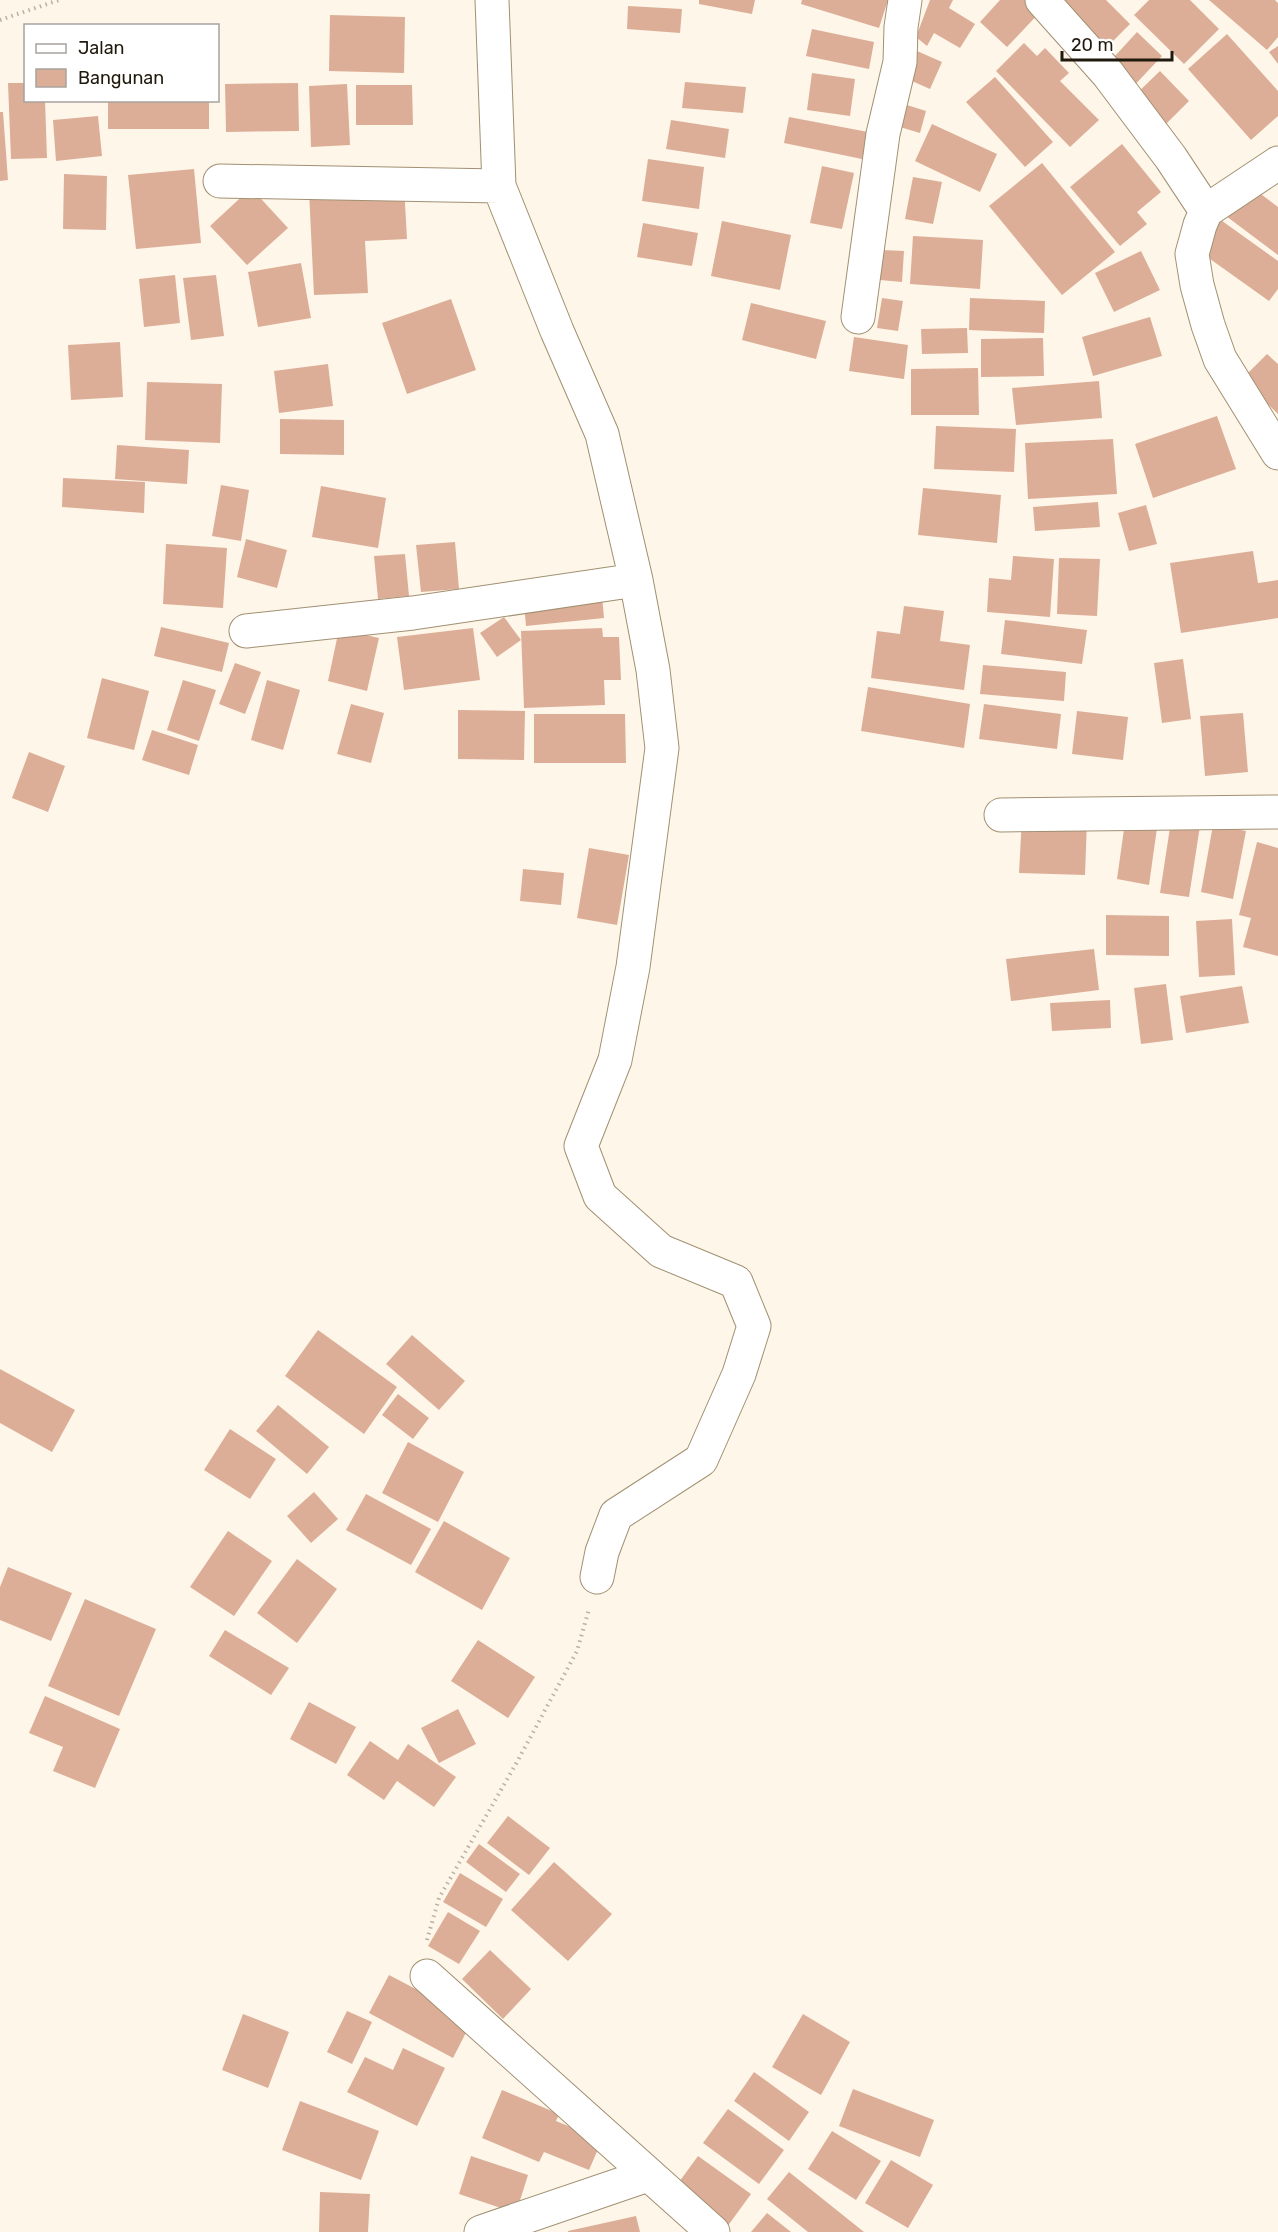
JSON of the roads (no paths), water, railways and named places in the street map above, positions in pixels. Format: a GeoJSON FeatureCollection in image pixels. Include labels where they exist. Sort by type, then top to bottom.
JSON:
{"type":"FeatureCollection","features":[{"type":"Feature","properties":{"kind":"street"},"geometry":{"type":"LineString","coordinates":[[492,0],[499,186],[557,331],[602,434],[636,580],[653,670],[662,748],[633,967],[615,1060],[582,1146],[600,1196],[661,1251],[736,1282],[754,1326],[739,1374],[702,1460],[616,1515],[602,1552],[597,1577]]}},
{"type":"Feature","properties":{"kind":"street"},"geometry":{"type":"LineString","coordinates":[[858,317],[884,134],[900,62],[901,27],[905,0]]}},
{"type":"Feature","properties":{"kind":"street"},"geometry":{"type":"LineString","coordinates":[[1042,0],[1108,74],[1172,158],[1206,211]]}},
{"type":"Feature","properties":{"kind":"street"},"geometry":{"type":"LineString","coordinates":[[1278,163],[1206,211],[1192,254],[1197,285],[1220,359],[1278,453]]}},
{"type":"Feature","properties":{"kind":"street"},"geometry":{"type":"LineString","coordinates":[[220,181],[499,186]]}},
{"type":"Feature","properties":{"kind":"street"},"geometry":{"type":"LineString","coordinates":[[246,631],[413,613],[636,580]]}},
{"type":"Feature","properties":{"kind":"street"},"geometry":{"type":"LineString","coordinates":[[1001,815],[1278,812]]}},
{"type":"Feature","properties":{"kind":"street"},"geometry":{"type":"LineString","coordinates":[[427,1976],[713,2232]]}},
{"type":"Feature","properties":{"kind":"street"},"geometry":{"type":"LineString","coordinates":[[481,2232],[648,2175]]}}]}
